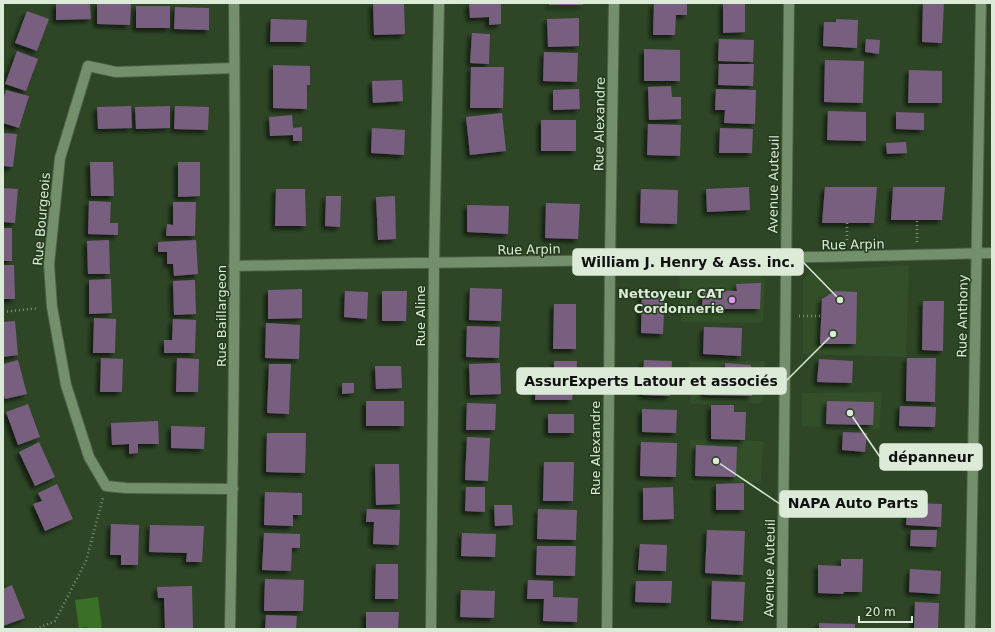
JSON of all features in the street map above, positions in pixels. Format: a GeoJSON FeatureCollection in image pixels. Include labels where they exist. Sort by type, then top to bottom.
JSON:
{"type":"FeatureCollection","features":[{"type":"Feature","properties":{"kind":"street","name":"Rue Baillargeon"},"geometry":{"type":"LineString","coordinates":[[230,629],[233,489],[234,3]]}},
{"type":"Feature","properties":{"kind":"street","name":"Rue Aline"},"geometry":{"type":"LineString","coordinates":[[431,629],[434,262],[439,3]]}},
{"type":"Feature","properties":{"kind":"street","name":"Rue Alexandre"},"geometry":{"type":"LineString","coordinates":[[607,629],[614,3]]}},
{"type":"Feature","properties":{"kind":"street","name":"Avenue Auteuil"},"geometry":{"type":"LineString","coordinates":[[782,629],[789,3]]}},
{"type":"Feature","properties":{"kind":"street","name":"Rue Anthony"},"geometry":{"type":"LineString","coordinates":[[970,629],[981,3]]}},
{"type":"Feature","properties":{"kind":"street","name":"Rue Bourgeois"},"geometry":{"type":"LineString","coordinates":[[106,486],[89,457],[66,385],[52,307],[49,264],[60,158],[88,66],[116,72],[234,68]]}},
{"type":"Feature","properties":{"kind":"street","name":"Rue Arpin"},"geometry":{"type":"LineString","coordinates":[[234,266],[917,256],[992,253]]}},
{"type":"Feature","properties":{"kind":"street"},"geometry":{"type":"LineString","coordinates":[[106,486],[126,488],[233,489]]}},
{"type":"Feature","properties":{"kind":"path"},"geometry":{"type":"LineString","coordinates":[[917,220],[917,256]]}},
{"type":"Feature","properties":{"kind":"path"},"geometry":{"type":"LineString","coordinates":[[847,223],[848,257]]}},
{"type":"Feature","properties":{"kind":"path"},"geometry":{"type":"LineString","coordinates":[[3,312],[52,307]]}},
{"type":"Feature","properties":{"kind":"path"},"geometry":{"type":"LineString","coordinates":[[785,316],[821,316]]}},
{"type":"Feature","properties":{"kind":"path"},"geometry":{"type":"LineString","coordinates":[[36,629],[55,620],[86,561],[106,486]]}},
{"type":"Feature","properties":{"kind":"shaded area"},"geometry":{"type":"Polygon","coordinates":[[[909,265],[906,357],[803,354],[803,281],[810,271],[909,265]]]}},
{"type":"Feature","properties":{"kind":"shaded area"},"geometry":{"type":"Polygon","coordinates":[[[679,267],[758,272],[765,280],[763,323],[681,322],[679,267]]]}},
{"type":"Feature","properties":{"kind":"shaded area"},"geometry":{"type":"Polygon","coordinates":[[[765,361],[763,403],[691,404],[689,362],[765,361]]]}},
{"type":"Feature","properties":{"kind":"shaded area"},"geometry":{"type":"Polygon","coordinates":[[[882,392],[879,430],[802,426],[802,393],[882,392]]]}},
{"type":"Feature","properties":{"kind":"shaded area"},"geometry":{"type":"Polygon","coordinates":[[[690,440],[763,441],[761,482],[689,483],[690,440]]]}},
{"type":"Feature","properties":{"kind":"green space"},"geometry":{"type":"Polygon","coordinates":[[[98,597],[102,629],[88,629],[87,627],[79,628],[75,600],[98,597]]]}},
{"type":"Feature","properties":{"kind":"building"},"geometry":{"type":"Polygon","coordinates":[[[56,3],[90,3],[91,19],[56,20],[56,3]]]}},
{"type":"Feature","properties":{"kind":"building"},"geometry":{"type":"Polygon","coordinates":[[[97,3],[131,3],[130,25],[97,24],[97,3]]]}},
{"type":"Feature","properties":{"kind":"building"},"geometry":{"type":"Polygon","coordinates":[[[373,3],[404,3],[405,34],[374,35],[373,3]]]}},
{"type":"Feature","properties":{"kind":"building"},"geometry":{"type":"Polygon","coordinates":[[[469,3],[501,3],[501,24],[489,25],[489,17],[470,18],[469,3]]]}},
{"type":"Feature","properties":{"kind":"building"},"geometry":{"type":"Polygon","coordinates":[[[549,3],[583,3],[583,5],[549,5],[549,3]]]}},
{"type":"Feature","properties":{"kind":"building"},"geometry":{"type":"Polygon","coordinates":[[[654,3],[687,3],[687,15],[676,15],[675,35],[653,35],[654,3]]]}},
{"type":"Feature","properties":{"kind":"building"},"geometry":{"type":"Polygon","coordinates":[[[723,3],[745,3],[745,32],[723,33],[723,3]]]}},
{"type":"Feature","properties":{"kind":"building"},"geometry":{"type":"Polygon","coordinates":[[[923,3],[944,3],[942,43],[922,42],[923,3]]]}},
{"type":"Feature","properties":{"kind":"building"},"geometry":{"type":"Polygon","coordinates":[[[136,6],[170,6],[170,28],[136,28],[136,6]]]}},
{"type":"Feature","properties":{"kind":"building"},"geometry":{"type":"Polygon","coordinates":[[[175,7],[209,8],[209,30],[174,29],[175,7]]]}},
{"type":"Feature","properties":{"kind":"building"},"geometry":{"type":"Polygon","coordinates":[[[27,11],[49,19],[37,51],[15,43],[27,11]]]}},
{"type":"Feature","properties":{"kind":"building"},"geometry":{"type":"Polygon","coordinates":[[[579,18],[579,46],[548,47],[547,19],[579,18]]]}},
{"type":"Feature","properties":{"kind":"building"},"geometry":{"type":"Polygon","coordinates":[[[271,19],[307,20],[306,42],[270,42],[271,19]]]}},
{"type":"Feature","properties":{"kind":"building"},"geometry":{"type":"Polygon","coordinates":[[[836,19],[858,20],[857,48],[823,46],[824,22],[836,22],[836,19]]]}},
{"type":"Feature","properties":{"kind":"building"},"geometry":{"type":"Polygon","coordinates":[[[472,33],[490,34],[489,64],[470,63],[472,33]]]}},
{"type":"Feature","properties":{"kind":"building"},"geometry":{"type":"Polygon","coordinates":[[[719,39],[754,40],[753,62],[718,61],[719,39]]]}},
{"type":"Feature","properties":{"kind":"building"},"geometry":{"type":"Polygon","coordinates":[[[866,39],[880,40],[879,54],[865,52],[866,39]]]}},
{"type":"Feature","properties":{"kind":"building"},"geometry":{"type":"Polygon","coordinates":[[[644,49],[680,50],[680,81],[644,81],[644,49]]]}},
{"type":"Feature","properties":{"kind":"building"},"geometry":{"type":"Polygon","coordinates":[[[17,51],[38,59],[26,91],[5,84],[17,51]]]}},
{"type":"Feature","properties":{"kind":"building"},"geometry":{"type":"Polygon","coordinates":[[[544,52],[578,53],[577,82],[543,81],[544,52]]]}},
{"type":"Feature","properties":{"kind":"building"},"geometry":{"type":"Polygon","coordinates":[[[825,60],[864,61],[863,103],[824,102],[825,60]]]}},
{"type":"Feature","properties":{"kind":"building"},"geometry":{"type":"Polygon","coordinates":[[[719,64],[754,64],[753,86],[718,85],[719,64]]]}},
{"type":"Feature","properties":{"kind":"building"},"geometry":{"type":"Polygon","coordinates":[[[273,65],[310,66],[310,85],[307,85],[307,109],[273,108],[273,65]]]}},
{"type":"Feature","properties":{"kind":"building"},"geometry":{"type":"Polygon","coordinates":[[[471,67],[504,67],[503,108],[470,108],[471,67]]]}},
{"type":"Feature","properties":{"kind":"building"},"geometry":{"type":"Polygon","coordinates":[[[909,70],[942,71],[942,103],[908,103],[909,70]]]}},
{"type":"Feature","properties":{"kind":"building"},"geometry":{"type":"Polygon","coordinates":[[[402,80],[403,101],[373,103],[372,81],[402,80]]]}},
{"type":"Feature","properties":{"kind":"building"},"geometry":{"type":"Polygon","coordinates":[[[671,86],[672,97],[681,97],[681,119],[649,120],[648,87],[671,86]]]}},
{"type":"Feature","properties":{"kind":"building"},"geometry":{"type":"Polygon","coordinates":[[[579,89],[580,109],[553,110],[553,90],[579,89]]]}},
{"type":"Feature","properties":{"kind":"building"},"geometry":{"type":"Polygon","coordinates":[[[716,89],[756,90],[755,124],[724,123],[725,110],[715,110],[716,89]]]}},
{"type":"Feature","properties":{"kind":"building"},"geometry":{"type":"Polygon","coordinates":[[[6,90],[29,96],[19,128],[3,123],[3,100],[6,90]]]}},
{"type":"Feature","properties":{"kind":"building"},"geometry":{"type":"Polygon","coordinates":[[[131,106],[132,128],[98,129],[97,107],[131,106]]]}},
{"type":"Feature","properties":{"kind":"building"},"geometry":{"type":"Polygon","coordinates":[[[170,106],[170,128],[136,129],[135,107],[170,106]]]}},
{"type":"Feature","properties":{"kind":"building"},"geometry":{"type":"Polygon","coordinates":[[[175,106],[209,107],[208,130],[174,129],[175,106]]]}},
{"type":"Feature","properties":{"kind":"building"},"geometry":{"type":"Polygon","coordinates":[[[828,111],[866,112],[866,141],[827,140],[828,111]]]}},
{"type":"Feature","properties":{"kind":"building"},"geometry":{"type":"Polygon","coordinates":[[[896,112],[924,113],[924,130],[896,129],[896,112]]]}},
{"type":"Feature","properties":{"kind":"building"},"geometry":{"type":"Polygon","coordinates":[[[502,113],[506,151],[470,155],[466,117],[502,113]]]}},
{"type":"Feature","properties":{"kind":"building"},"geometry":{"type":"Polygon","coordinates":[[[292,115],[293,128],[302,127],[302,141],[293,141],[293,135],[270,136],[269,117],[292,115]]]}},
{"type":"Feature","properties":{"kind":"building"},"geometry":{"type":"Polygon","coordinates":[[[541,120],[576,120],[576,151],[541,151],[541,120]]]}},
{"type":"Feature","properties":{"kind":"building"},"geometry":{"type":"Polygon","coordinates":[[[648,124],[681,125],[680,156],[647,155],[648,124]]]}},
{"type":"Feature","properties":{"kind":"building"},"geometry":{"type":"Polygon","coordinates":[[[372,128],[405,130],[404,155],[371,153],[372,128]]]}},
{"type":"Feature","properties":{"kind":"building"},"geometry":{"type":"Polygon","coordinates":[[[720,128],[753,129],[752,153],[719,153],[720,128]]]}},
{"type":"Feature","properties":{"kind":"building"},"geometry":{"type":"Polygon","coordinates":[[[3,133],[17,134],[13,167],[3,166],[3,133]]]}},
{"type":"Feature","properties":{"kind":"building"},"geometry":{"type":"Polygon","coordinates":[[[906,142],[907,153],[887,154],[886,143],[906,142]]]}},
{"type":"Feature","properties":{"kind":"building"},"geometry":{"type":"Polygon","coordinates":[[[90,162],[113,162],[114,196],[91,196],[90,162]]]}},
{"type":"Feature","properties":{"kind":"building"},"geometry":{"type":"Polygon","coordinates":[[[178,162],[200,162],[200,196],[178,197],[178,162]]]}},
{"type":"Feature","properties":{"kind":"building"},"geometry":{"type":"Polygon","coordinates":[[[749,187],[750,210],[707,212],[706,189],[749,187]]]}},
{"type":"Feature","properties":{"kind":"building"},"geometry":{"type":"Polygon","coordinates":[[[825,187],[877,187],[874,223],[822,223],[825,187]]]}},
{"type":"Feature","properties":{"kind":"building"},"geometry":{"type":"Polygon","coordinates":[[[893,187],[945,187],[942,220],[891,220],[893,187]]]}},
{"type":"Feature","properties":{"kind":"building"},"geometry":{"type":"Polygon","coordinates":[[[3,188],[18,189],[15,223],[3,222],[3,188]]]}},
{"type":"Feature","properties":{"kind":"building"},"geometry":{"type":"Polygon","coordinates":[[[276,189],[305,189],[306,226],[275,226],[276,189]]]}},
{"type":"Feature","properties":{"kind":"building"},"geometry":{"type":"Polygon","coordinates":[[[641,189],[678,190],[677,224],[640,223],[641,189]]]}},
{"type":"Feature","properties":{"kind":"building"},"geometry":{"type":"Polygon","coordinates":[[[326,196],[341,196],[340,227],[325,226],[326,196]]]}},
{"type":"Feature","properties":{"kind":"building"},"geometry":{"type":"Polygon","coordinates":[[[395,196],[396,239],[378,240],[376,197],[395,196]]]}},
{"type":"Feature","properties":{"kind":"building"},"geometry":{"type":"Polygon","coordinates":[[[89,201],[111,202],[110,223],[118,223],[118,235],[88,234],[89,201]]]}},
{"type":"Feature","properties":{"kind":"building"},"geometry":{"type":"Polygon","coordinates":[[[173,202],[196,202],[195,236],[166,236],[167,224],[173,225],[173,202]]]}},
{"type":"Feature","properties":{"kind":"building"},"geometry":{"type":"Polygon","coordinates":[[[546,203],[580,204],[578,239],[545,238],[546,203]]]}},
{"type":"Feature","properties":{"kind":"building"},"geometry":{"type":"Polygon","coordinates":[[[467,205],[509,206],[508,234],[467,232],[467,205]]]}},
{"type":"Feature","properties":{"kind":"building"},"geometry":{"type":"Polygon","coordinates":[[[3,228],[12,228],[12,261],[3,261],[3,228]]]}},
{"type":"Feature","properties":{"kind":"building"},"geometry":{"type":"Polygon","coordinates":[[[109,240],[110,274],[88,274],[87,241],[109,240]]]}},
{"type":"Feature","properties":{"kind":"building"},"geometry":{"type":"Polygon","coordinates":[[[196,240],[198,274],[174,276],[173,264],[167,264],[167,252],[158,252],[158,242],[196,240]]]}},
{"type":"Feature","properties":{"kind":"building"},"geometry":{"type":"Polygon","coordinates":[[[3,265],[14,265],[15,299],[3,299],[3,265]]]}},
{"type":"Feature","properties":{"kind":"building"},"geometry":{"type":"Polygon","coordinates":[[[111,279],[112,313],[89,314],[89,280],[111,279]]]}},
{"type":"Feature","properties":{"kind":"building"},"geometry":{"type":"Polygon","coordinates":[[[195,280],[196,314],[174,315],[173,281],[195,280]]]}},
{"type":"Feature","properties":{"kind":"building","name":"Nettoyeur CAT Cordonnerie"},"geometry":{"type":"Polygon","coordinates":[[[761,283],[760,309],[702,309],[703,290],[737,291],[736,284],[761,283]]]}},
{"type":"Feature","properties":{"kind":"building"},"geometry":{"type":"Polygon","coordinates":[[[470,288],[502,289],[501,321],[469,320],[470,288]]]}},
{"type":"Feature","properties":{"kind":"building"},"geometry":{"type":"Polygon","coordinates":[[[302,289],[302,318],[268,319],[268,290],[302,289]]]}},
{"type":"Feature","properties":{"kind":"building"},"geometry":{"type":"Polygon","coordinates":[[[642,290],[665,291],[663,334],[641,333],[642,290]]]}},
{"type":"Feature","properties":{"kind":"building"},"geometry":{"type":"Polygon","coordinates":[[[345,291],[368,292],[367,319],[344,317],[345,291]]]}},
{"type":"Feature","properties":{"kind":"building"},"geometry":{"type":"Polygon","coordinates":[[[382,291],[407,291],[406,321],[382,321],[382,291]]]}},
{"type":"Feature","properties":{"kind":"building"},"geometry":{"type":"Polygon","coordinates":[[[835,291],[857,292],[856,344],[820,344],[822,299],[835,291]]]}},
{"type":"Feature","properties":{"kind":"building"},"geometry":{"type":"Polygon","coordinates":[[[923,301],[944,301],[943,351],[922,350],[923,301]]]}},
{"type":"Feature","properties":{"kind":"building"},"geometry":{"type":"Polygon","coordinates":[[[554,304],[576,304],[576,349],[553,349],[554,304]]]}},
{"type":"Feature","properties":{"kind":"building"},"geometry":{"type":"Polygon","coordinates":[[[94,318],[116,319],[115,353],[93,353],[94,318]]]}},
{"type":"Feature","properties":{"kind":"building"},"geometry":{"type":"Polygon","coordinates":[[[173,319],[196,320],[195,353],[164,353],[164,340],[172,340],[173,319]]]}},
{"type":"Feature","properties":{"kind":"building"},"geometry":{"type":"Polygon","coordinates":[[[15,321],[18,355],[3,357],[3,322],[15,321]]]}},
{"type":"Feature","properties":{"kind":"building"},"geometry":{"type":"Polygon","coordinates":[[[266,323],[300,325],[299,359],[265,358],[266,323]]]}},
{"type":"Feature","properties":{"kind":"building"},"geometry":{"type":"Polygon","coordinates":[[[467,326],[500,327],[499,358],[466,357],[467,326]]]}},
{"type":"Feature","properties":{"kind":"building"},"geometry":{"type":"Polygon","coordinates":[[[704,327],[742,328],[741,356],[703,354],[704,327]]]}},
{"type":"Feature","properties":{"kind":"building"},"geometry":{"type":"Polygon","coordinates":[[[101,358],[123,359],[122,392],[100,392],[101,358]]]}},
{"type":"Feature","properties":{"kind":"building"},"geometry":{"type":"Polygon","coordinates":[[[177,358],[199,359],[198,392],[176,392],[177,358]]]}},
{"type":"Feature","properties":{"kind":"building"},"geometry":{"type":"Polygon","coordinates":[[[907,358],[936,358],[935,402],[906,401],[907,358]]]}},
{"type":"Feature","properties":{"kind":"building"},"geometry":{"type":"Polygon","coordinates":[[[819,359],[853,361],[852,383],[817,382],[819,359]]]}},
{"type":"Feature","properties":{"kind":"building"},"geometry":{"type":"Polygon","coordinates":[[[18,360],[27,394],[5,399],[3,392],[3,364],[18,360]]]}},
{"type":"Feature","properties":{"kind":"building"},"geometry":{"type":"Polygon","coordinates":[[[644,360],[672,361],[670,396],[642,395],[644,360]]]}},
{"type":"Feature","properties":{"kind":"building"},"geometry":{"type":"Polygon","coordinates":[[[554,361],[577,361],[576,393],[573,393],[572,400],[535,400],[536,371],[554,371],[554,361]]]}},
{"type":"Feature","properties":{"kind":"building"},"geometry":{"type":"Polygon","coordinates":[[[500,363],[501,394],[470,395],[469,364],[500,363]]]}},
{"type":"Feature","properties":{"kind":"building"},"geometry":{"type":"Polygon","coordinates":[[[725,363],[751,365],[752,396],[704,395],[706,377],[725,376],[725,363]]]}},
{"type":"Feature","properties":{"kind":"building"},"geometry":{"type":"Polygon","coordinates":[[[269,364],[291,364],[289,414],[267,413],[269,364]]]}},
{"type":"Feature","properties":{"kind":"building"},"geometry":{"type":"Polygon","coordinates":[[[375,366],[401,366],[402,388],[376,389],[375,366]]]}},
{"type":"Feature","properties":{"kind":"building"},"geometry":{"type":"Polygon","coordinates":[[[342,383],[354,383],[354,393],[342,394],[342,383]]]}},
{"type":"Feature","properties":{"kind":"building"},"geometry":{"type":"Polygon","coordinates":[[[366,401],[404,401],[404,426],[366,426],[366,401]]]}},
{"type":"Feature","properties":{"kind":"building"},"geometry":{"type":"Polygon","coordinates":[[[827,401],[874,402],[873,425],[826,424],[827,401]]]}},
{"type":"Feature","properties":{"kind":"building"},"geometry":{"type":"Polygon","coordinates":[[[467,403],[496,404],[495,430],[466,430],[467,403]]]}},
{"type":"Feature","properties":{"kind":"building"},"geometry":{"type":"Polygon","coordinates":[[[28,404],[40,437],[18,445],[6,412],[28,404]]]}},
{"type":"Feature","properties":{"kind":"building"},"geometry":{"type":"Polygon","coordinates":[[[711,405],[734,405],[734,412],[746,412],[745,440],[711,439],[711,405]]]}},
{"type":"Feature","properties":{"kind":"building"},"geometry":{"type":"Polygon","coordinates":[[[900,406],[936,407],[935,427],[899,426],[900,406]]]}},
{"type":"Feature","properties":{"kind":"building"},"geometry":{"type":"Polygon","coordinates":[[[642,409],[677,410],[676,433],[642,432],[642,409]]]}},
{"type":"Feature","properties":{"kind":"building"},"geometry":{"type":"Polygon","coordinates":[[[548,414],[574,414],[574,433],[548,433],[548,414]]]}},
{"type":"Feature","properties":{"kind":"building"},"geometry":{"type":"Polygon","coordinates":[[[158,421],[159,444],[138,444],[138,453],[129,454],[129,444],[112,445],[111,423],[158,421]]]}},
{"type":"Feature","properties":{"kind":"building"},"geometry":{"type":"Polygon","coordinates":[[[171,426],[205,427],[204,449],[171,448],[171,426]]]}},
{"type":"Feature","properties":{"kind":"building"},"geometry":{"type":"Polygon","coordinates":[[[843,432],[867,433],[865,452],[842,450],[843,432]]]}},
{"type":"Feature","properties":{"kind":"building"},"geometry":{"type":"Polygon","coordinates":[[[267,433],[306,433],[305,473],[266,472],[267,433]]]}},
{"type":"Feature","properties":{"kind":"building"},"geometry":{"type":"Polygon","coordinates":[[[467,437],[490,438],[488,481],[465,480],[467,437]]]}},
{"type":"Feature","properties":{"kind":"building"},"geometry":{"type":"Polygon","coordinates":[[[39,442],[55,477],[35,486],[19,452],[39,442]]]}},
{"type":"Feature","properties":{"kind":"building"},"geometry":{"type":"Polygon","coordinates":[[[641,442],[677,443],[676,477],[640,476],[641,442]]]}},
{"type":"Feature","properties":{"kind":"building"},"geometry":{"type":"Polygon","coordinates":[[[696,445],[737,447],[736,477],[695,476],[696,445]]]}},
{"type":"Feature","properties":{"kind":"building"},"geometry":{"type":"Polygon","coordinates":[[[544,462],[574,462],[573,501],[543,501],[544,462]]]}},
{"type":"Feature","properties":{"kind":"building"},"geometry":{"type":"Polygon","coordinates":[[[375,464],[399,464],[400,504],[376,505],[375,464]]]}},
{"type":"Feature","properties":{"kind":"building"},"geometry":{"type":"Polygon","coordinates":[[[744,483],[744,510],[716,510],[716,484],[744,483]]]}},
{"type":"Feature","properties":{"kind":"building"},"geometry":{"type":"Polygon","coordinates":[[[57,484],[73,519],[45,531],[33,504],[42,501],[38,493],[57,484]]]}},
{"type":"Feature","properties":{"kind":"building"},"geometry":{"type":"Polygon","coordinates":[[[466,487],[485,487],[485,512],[465,511],[466,487]]]}},
{"type":"Feature","properties":{"kind":"building"},"geometry":{"type":"Polygon","coordinates":[[[673,487],[674,519],[643,520],[643,488],[673,487]]]}},
{"type":"Feature","properties":{"kind":"building"},"geometry":{"type":"Polygon","coordinates":[[[265,492],[302,493],[302,515],[293,515],[293,526],[264,525],[265,492]]]}},
{"type":"Feature","properties":{"kind":"building"},"geometry":{"type":"Polygon","coordinates":[[[915,503],[942,504],[941,527],[906,525],[907,512],[914,512],[915,503]]]}},
{"type":"Feature","properties":{"kind":"building"},"geometry":{"type":"Polygon","coordinates":[[[494,505],[512,505],[513,525],[495,526],[494,505]]]}},
{"type":"Feature","properties":{"kind":"building"},"geometry":{"type":"Polygon","coordinates":[[[367,509],[400,510],[399,545],[373,544],[374,522],[366,522],[367,509]]]}},
{"type":"Feature","properties":{"kind":"building"},"geometry":{"type":"Polygon","coordinates":[[[538,509],[577,510],[576,540],[537,539],[538,509]]]}},
{"type":"Feature","properties":{"kind":"building"},"geometry":{"type":"Polygon","coordinates":[[[111,524],[139,525],[138,565],[121,565],[121,555],[110,555],[111,524]]]}},
{"type":"Feature","properties":{"kind":"building"},"geometry":{"type":"Polygon","coordinates":[[[150,525],[204,526],[202,562],[186,562],[187,553],[149,552],[150,525]]]}},
{"type":"Feature","properties":{"kind":"building"},"geometry":{"type":"Polygon","coordinates":[[[707,530],[745,531],[743,575],[705,573],[707,530]]]}},
{"type":"Feature","properties":{"kind":"building"},"geometry":{"type":"Polygon","coordinates":[[[911,530],[937,530],[936,547],[910,546],[911,530]]]}},
{"type":"Feature","properties":{"kind":"building"},"geometry":{"type":"Polygon","coordinates":[[[264,533],[300,534],[300,548],[292,548],[291,571],[262,570],[264,533]]]}},
{"type":"Feature","properties":{"kind":"building"},"geometry":{"type":"Polygon","coordinates":[[[462,533],[496,534],[495,557],[461,556],[462,533]]]}},
{"type":"Feature","properties":{"kind":"building"},"geometry":{"type":"Polygon","coordinates":[[[640,544],[667,545],[666,571],[638,570],[640,544]]]}},
{"type":"Feature","properties":{"kind":"building"},"geometry":{"type":"Polygon","coordinates":[[[537,546],[576,546],[575,576],[536,575],[537,546]]]}},
{"type":"Feature","properties":{"kind":"building"},"geometry":{"type":"Polygon","coordinates":[[[841,559],[863,559],[862,592],[844,592],[843,594],[818,593],[818,565],[841,566],[841,559]]]}},
{"type":"Feature","properties":{"kind":"building"},"geometry":{"type":"Polygon","coordinates":[[[376,564],[398,564],[398,599],[375,599],[376,564]]]}},
{"type":"Feature","properties":{"kind":"building"},"geometry":{"type":"Polygon","coordinates":[[[910,569],[941,571],[940,594],[909,592],[910,569]]]}},
{"type":"Feature","properties":{"kind":"building"},"geometry":{"type":"Polygon","coordinates":[[[265,579],[304,580],[303,611],[264,611],[265,579]]]}},
{"type":"Feature","properties":{"kind":"building"},"geometry":{"type":"Polygon","coordinates":[[[528,580],[553,581],[553,597],[578,598],[577,622],[543,621],[544,599],[527,599],[528,580]]]}},
{"type":"Feature","properties":{"kind":"building"},"geometry":{"type":"Polygon","coordinates":[[[636,581],[672,581],[671,603],[635,602],[636,581]]]}},
{"type":"Feature","properties":{"kind":"building"},"geometry":{"type":"Polygon","coordinates":[[[712,581],[745,582],[743,621],[711,619],[712,581]]]}},
{"type":"Feature","properties":{"kind":"building"},"geometry":{"type":"Polygon","coordinates":[[[12,585],[25,618],[3,626],[3,589],[12,585]]]}},
{"type":"Feature","properties":{"kind":"building"},"geometry":{"type":"Polygon","coordinates":[[[192,586],[193,629],[165,629],[164,598],[158,598],[157,587],[192,586]]]}},
{"type":"Feature","properties":{"kind":"building"},"geometry":{"type":"Polygon","coordinates":[[[461,590],[495,591],[494,618],[460,617],[461,590]]]}},
{"type":"Feature","properties":{"kind":"building"},"geometry":{"type":"Polygon","coordinates":[[[915,602],[939,603],[938,629],[914,629],[915,602]]]}},
{"type":"Feature","properties":{"kind":"building"},"geometry":{"type":"Polygon","coordinates":[[[366,612],[399,612],[398,629],[366,629],[366,612]]]}},
{"type":"Feature","properties":{"kind":"building"},"geometry":{"type":"Polygon","coordinates":[[[266,615],[297,616],[296,629],[265,629],[266,615]]]}},
{"type":"Feature","properties":{"kind":"building"},"geometry":{"type":"Polygon","coordinates":[[[819,623],[855,624],[855,629],[819,629],[819,623]]]}},
{"type":"Feature","properties":{"kind":"place","name":"Nettoyeur CAT Cordonnerie"},"geometry":{"type":"Point","coordinates":[732,300]}},
{"type":"Feature","properties":{"kind":"place","name":"William J. Henry & Ass. inc."},"geometry":{"type":"Point","coordinates":[840,300]}},
{"type":"Feature","properties":{"kind":"place","name":"AssurExperts Latour et associés"},"geometry":{"type":"Point","coordinates":[833,334]}},
{"type":"Feature","properties":{"kind":"place","name":"dépanneur"},"geometry":{"type":"Point","coordinates":[850,413]}},
{"type":"Feature","properties":{"kind":"place","name":"NAPA Auto Parts"},"geometry":{"type":"Point","coordinates":[716,461]}}]}
